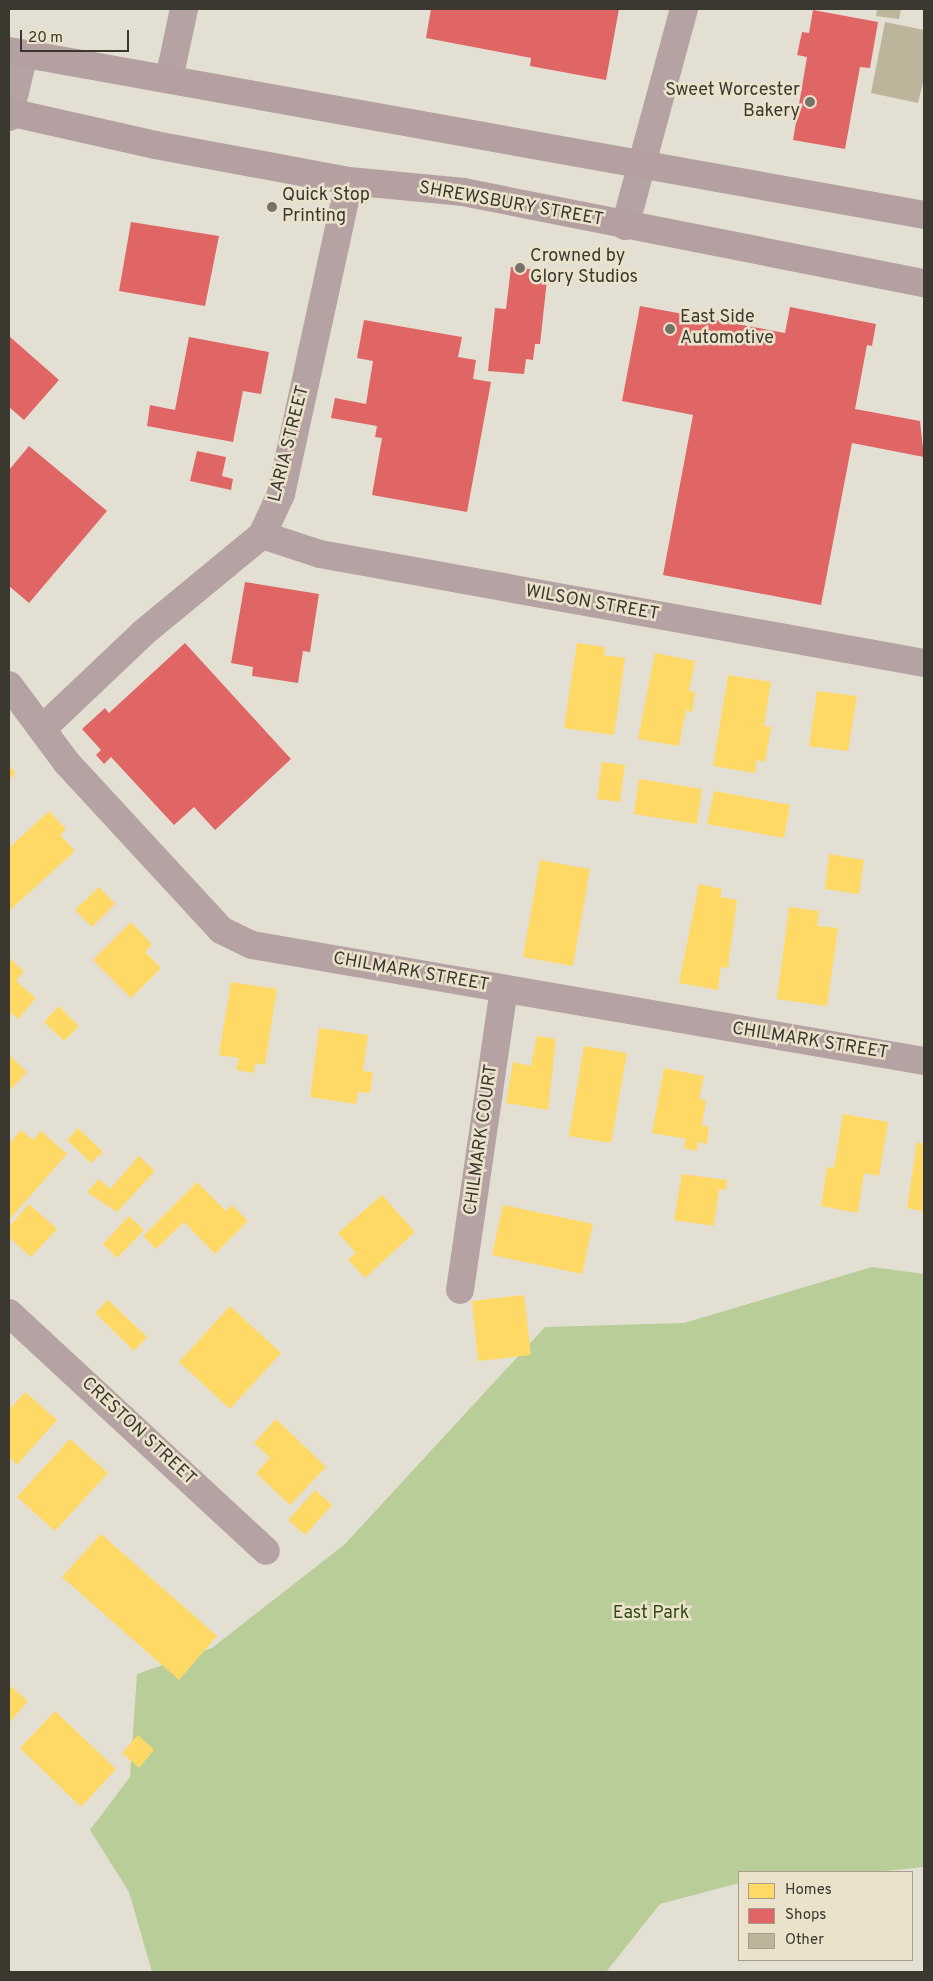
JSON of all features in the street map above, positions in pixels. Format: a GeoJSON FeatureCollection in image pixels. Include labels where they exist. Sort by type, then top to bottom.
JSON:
{"type":"FeatureCollection","features":[{"type":"Feature","properties":{"kind":"main road"},"geometry":{"type":"LineString","coordinates":[[16,52],[924,215]]}},
{"type":"Feature","properties":{"kind":"main road","name":"SHREWSBURY STREET"},"geometry":{"type":"LineString","coordinates":[[10,114],[350,181],[463,192],[625,226],[924,283]]}},
{"type":"Feature","properties":{"kind":"street"},"geometry":{"type":"LineString","coordinates":[[169,79],[184,9]]}},
{"type":"Feature","properties":{"kind":"street"},"geometry":{"type":"LineString","coordinates":[[625,226],[684,9]]}},
{"type":"Feature","properties":{"kind":"street"},"geometry":{"type":"LineString","coordinates":[[10,114],[16,52]]}},
{"type":"Feature","properties":{"kind":"street","name":"LARIA STREET"},"geometry":{"type":"LineString","coordinates":[[42,729],[143,633],[262,535],[281,494],[350,181]]}},
{"type":"Feature","properties":{"kind":"street","name":"WILSON STREET"},"geometry":{"type":"LineString","coordinates":[[262,535],[320,554],[924,663]]}},
{"type":"Feature","properties":{"kind":"street","name":"CHILMARK STREET"},"geometry":{"type":"LineString","coordinates":[[9,685],[67,763],[221,930],[252,945],[924,1061]]}},
{"type":"Feature","properties":{"kind":"street","name":"CHILMARK COURT"},"geometry":{"type":"LineString","coordinates":[[460,1290],[504,989]]}},
{"type":"Feature","properties":{"kind":"street","name":"CRESTON STREET"},"geometry":{"type":"LineString","coordinates":[[9,1313],[266,1551]]}},
{"type":"Feature","properties":{"kind":"green space","name":"East Park"},"geometry":{"type":"Polygon","coordinates":[[[872,1267],[924,1274],[924,1867],[885,1871],[738,1871],[738,1883],[660,1904],[606,1972],[152,1972],[129,1892],[90,1830],[130,1777],[137,1674],[212,1648],[345,1544],[545,1327],[684,1323],[872,1267]]]}},
{"type":"Feature","properties":{"kind":"building: Homes"},"geometry":{"type":"Polygon","coordinates":[[[577,643],[605,647],[604,655],[625,658],[614,735],[564,728],[577,643]]]}},
{"type":"Feature","properties":{"kind":"building: Homes"},"geometry":{"type":"Polygon","coordinates":[[[655,653],[695,661],[689,691],[695,692],[692,712],[686,710],[679,746],[638,739],[655,653]]]}},
{"type":"Feature","properties":{"kind":"building: Homes"},"geometry":{"type":"Polygon","coordinates":[[[728,675],[771,682],[764,726],[771,727],[765,762],[757,760],[755,773],[713,766],[728,675]]]}},
{"type":"Feature","properties":{"kind":"building: Homes"},"geometry":{"type":"Polygon","coordinates":[[[817,691],[857,696],[848,751],[809,746],[817,691]]]}},
{"type":"Feature","properties":{"kind":"building: Homes"},"geometry":{"type":"Polygon","coordinates":[[[602,762],[625,765],[620,802],[597,799],[602,762]]]}},
{"type":"Feature","properties":{"kind":"building: Homes"},"geometry":{"type":"Polygon","coordinates":[[[9,766],[16,773],[9,780],[9,766]]]}},
{"type":"Feature","properties":{"kind":"building: Homes"},"geometry":{"type":"Polygon","coordinates":[[[639,779],[702,789],[697,824],[634,814],[639,779]]]}},
{"type":"Feature","properties":{"kind":"building: Homes"},"geometry":{"type":"Polygon","coordinates":[[[714,791],[790,805],[784,838],[707,824],[714,791]]]}},
{"type":"Feature","properties":{"kind":"building: Homes"},"geometry":{"type":"Polygon","coordinates":[[[49,811],[66,829],[60,835],[75,851],[9,911],[9,848],[49,811]]]}},
{"type":"Feature","properties":{"kind":"building: Homes"},"geometry":{"type":"Polygon","coordinates":[[[829,854],[864,860],[859,894],[825,889],[829,854]]]}},
{"type":"Feature","properties":{"kind":"building: Homes"},"geometry":{"type":"Polygon","coordinates":[[[540,860],[590,869],[573,966],[523,957],[540,860]]]}},
{"type":"Feature","properties":{"kind":"building: Homes"},"geometry":{"type":"Polygon","coordinates":[[[699,884],[722,889],[720,897],[737,900],[728,968],[721,967],[718,990],[679,983],[699,884]]]}},
{"type":"Feature","properties":{"kind":"building: Homes"},"geometry":{"type":"Polygon","coordinates":[[[99,887],[115,904],[92,927],[75,910],[99,887]]]}},
{"type":"Feature","properties":{"kind":"building: Homes"},"geometry":{"type":"Polygon","coordinates":[[[789,907],[819,911],[817,926],[838,928],[827,1006],[777,999],[789,907]]]}},
{"type":"Feature","properties":{"kind":"building: Homes"},"geometry":{"type":"Polygon","coordinates":[[[131,922],[152,944],[145,952],[161,968],[131,998],[93,960],[131,922]]]}},
{"type":"Feature","properties":{"kind":"building: Homes"},"geometry":{"type":"Polygon","coordinates":[[[9,958],[24,971],[16,981],[36,998],[18,1019],[9,1012],[9,958]]]}},
{"type":"Feature","properties":{"kind":"building: Homes"},"geometry":{"type":"Polygon","coordinates":[[[231,982],[277,989],[265,1065],[255,1063],[254,1073],[236,1070],[239,1058],[219,1055],[231,982]]]}},
{"type":"Feature","properties":{"kind":"building: Homes"},"geometry":{"type":"Polygon","coordinates":[[[59,1006],[79,1026],[64,1041],[44,1022],[59,1006]]]}},
{"type":"Feature","properties":{"kind":"building: Homes"},"geometry":{"type":"Polygon","coordinates":[[[319,1028],[368,1035],[363,1071],[373,1072],[370,1093],[358,1092],[356,1104],[310,1097],[319,1028]]]}},
{"type":"Feature","properties":{"kind":"building: Homes"},"geometry":{"type":"Polygon","coordinates":[[[537,1036],[556,1039],[548,1110],[506,1103],[513,1062],[531,1066],[537,1036]]]}},
{"type":"Feature","properties":{"kind":"building: Homes"},"geometry":{"type":"Polygon","coordinates":[[[584,1046],[627,1053],[611,1143],[569,1136],[584,1046]]]}},
{"type":"Feature","properties":{"kind":"building: Homes"},"geometry":{"type":"Polygon","coordinates":[[[9,1055],[27,1072],[9,1091],[9,1055]]]}},
{"type":"Feature","properties":{"kind":"building: Homes"},"geometry":{"type":"Polygon","coordinates":[[[664,1068],[704,1076],[699,1099],[706,1100],[702,1125],[709,1127],[707,1144],[698,1142],[697,1151],[684,1148],[686,1139],[652,1133],[664,1068]]]}},
{"type":"Feature","properties":{"kind":"building: Homes"},"geometry":{"type":"Polygon","coordinates":[[[843,1114],[888,1122],[879,1176],[864,1173],[858,1213],[821,1206],[827,1167],[834,1168],[843,1114]]]}},
{"type":"Feature","properties":{"kind":"building: Homes"},"geometry":{"type":"Polygon","coordinates":[[[78,1128],[103,1152],[91,1163],[67,1140],[78,1128]]]}},
{"type":"Feature","properties":{"kind":"building: Homes"},"geometry":{"type":"Polygon","coordinates":[[[21,1130],[33,1140],[41,1131],[67,1154],[9,1220],[9,1144],[21,1130]]]}},
{"type":"Feature","properties":{"kind":"building: Homes"},"geometry":{"type":"Polygon","coordinates":[[[917,1142],[924,1144],[924,1223],[922,1211],[907,1208],[917,1142]]]}},
{"type":"Feature","properties":{"kind":"building: Homes"},"geometry":{"type":"Polygon","coordinates":[[[139,1156],[155,1171],[117,1212],[87,1192],[99,1179],[110,1189],[139,1156]]]}},
{"type":"Feature","properties":{"kind":"building: Homes"},"geometry":{"type":"Polygon","coordinates":[[[682,1174],[727,1180],[726,1190],[719,1189],[714,1226],[674,1220],[682,1174]]]}},
{"type":"Feature","properties":{"kind":"building: Homes"},"geometry":{"type":"Polygon","coordinates":[[[197,1182],[226,1211],[232,1205],[248,1221],[215,1254],[184,1222],[156,1249],[143,1236],[197,1182]]]}},
{"type":"Feature","properties":{"kind":"building: Homes"},"geometry":{"type":"Polygon","coordinates":[[[382,1195],[415,1232],[365,1278],[348,1260],[356,1253],[338,1233],[382,1195]]]}},
{"type":"Feature","properties":{"kind":"building: Homes"},"geometry":{"type":"Polygon","coordinates":[[[29,1204],[57,1229],[31,1257],[9,1237],[9,1227],[29,1204]]]}},
{"type":"Feature","properties":{"kind":"building: Homes"},"geometry":{"type":"Polygon","coordinates":[[[503,1205],[593,1224],[582,1274],[492,1255],[503,1205]]]}},
{"type":"Feature","properties":{"kind":"building: Homes"},"geometry":{"type":"Polygon","coordinates":[[[129,1216],[144,1230],[117,1258],[103,1244],[129,1216]]]}},
{"type":"Feature","properties":{"kind":"building: Homes"},"geometry":{"type":"Polygon","coordinates":[[[524,1295],[531,1355],[478,1361],[472,1301],[524,1295]]]}},
{"type":"Feature","properties":{"kind":"building: Homes"},"geometry":{"type":"Polygon","coordinates":[[[108,1300],[147,1337],[134,1351],[95,1313],[108,1300]]]}},
{"type":"Feature","properties":{"kind":"building: Homes"},"geometry":{"type":"Polygon","coordinates":[[[230,1306],[281,1353],[230,1409],[179,1362],[230,1306]]]}},
{"type":"Feature","properties":{"kind":"building: Homes"},"geometry":{"type":"Polygon","coordinates":[[[25,1392],[57,1420],[17,1465],[9,1457],[9,1410],[25,1392]]]}},
{"type":"Feature","properties":{"kind":"building: Homes"},"geometry":{"type":"Polygon","coordinates":[[[276,1419],[326,1467],[290,1505],[256,1473],[270,1458],[254,1443],[276,1419]]]}},
{"type":"Feature","properties":{"kind":"building: Homes"},"geometry":{"type":"Polygon","coordinates":[[[70,1439],[108,1473],[55,1531],[17,1497],[70,1439]]]}},
{"type":"Feature","properties":{"kind":"building: Homes"},"geometry":{"type":"Polygon","coordinates":[[[315,1490],[332,1505],[305,1535],[288,1520],[315,1490]]]}},
{"type":"Feature","properties":{"kind":"building: Homes"},"geometry":{"type":"Polygon","coordinates":[[[101,1534],[217,1636],[179,1680],[62,1577],[101,1534]]]}},
{"type":"Feature","properties":{"kind":"building: Homes"},"geometry":{"type":"Polygon","coordinates":[[[9,1685],[28,1701],[9,1723],[9,1685]]]}},
{"type":"Feature","properties":{"kind":"building: Homes"},"geometry":{"type":"Polygon","coordinates":[[[55,1711],[116,1769],[81,1807],[20,1748],[55,1711]]]}},
{"type":"Feature","properties":{"kind":"building: Homes"},"geometry":{"type":"Polygon","coordinates":[[[138,1735],[154,1750],[139,1768],[122,1753],[138,1735]]]}},
{"type":"Feature","properties":{"kind":"building: Shops"},"geometry":{"type":"Polygon","coordinates":[[[431,9],[619,9],[606,80],[530,66],[531,58],[426,38],[431,9]]]}},
{"type":"Feature","properties":{"kind":"building: Shops"},"geometry":{"type":"Polygon","coordinates":[[[813,10],[878,22],[870,68],[860,67],[845,149],[793,140],[807,57],[797,55],[802,32],[809,33],[813,10]]]}},
{"type":"Feature","properties":{"kind":"building: Shops"},"geometry":{"type":"Polygon","coordinates":[[[131,222],[219,236],[205,306],[119,291],[131,222]]]}},
{"type":"Feature","properties":{"kind":"building: Shops"},"geometry":{"type":"Polygon","coordinates":[[[511,267],[548,271],[540,344],[535,344],[533,360],[526,359],[524,374],[488,371],[495,308],[506,309],[511,267]]]}},
{"type":"Feature","properties":{"kind":"building: Shops"},"geometry":{"type":"Polygon","coordinates":[[[640,306],[785,333],[790,307],[876,324],[872,346],[867,345],[855,409],[920,421],[924,457],[852,443],[821,605],[663,575],[693,415],[622,401],[640,306]]]}},
{"type":"Feature","properties":{"kind":"building: Shops"},"geometry":{"type":"Polygon","coordinates":[[[364,320],[462,337],[458,357],[476,360],[473,379],[491,382],[467,512],[372,495],[382,438],[375,437],[377,426],[331,418],[335,398],[366,404],[373,361],[357,358],[364,320]]]}},
{"type":"Feature","properties":{"kind":"building: Shops"},"geometry":{"type":"Polygon","coordinates":[[[9,336],[59,380],[24,420],[9,407],[9,336]]]}},
{"type":"Feature","properties":{"kind":"building: Shops"},"geometry":{"type":"Polygon","coordinates":[[[189,337],[269,352],[261,394],[243,391],[233,442],[147,426],[150,405],[175,410],[189,337]]]}},
{"type":"Feature","properties":{"kind":"building: Shops"},"geometry":{"type":"Polygon","coordinates":[[[29,446],[107,511],[29,603],[9,586],[9,470],[29,446]]]}},
{"type":"Feature","properties":{"kind":"building: Shops"},"geometry":{"type":"Polygon","coordinates":[[[197,451],[226,457],[222,476],[233,479],[231,490],[190,481],[197,451]]]}},
{"type":"Feature","properties":{"kind":"building: Shops"},"geometry":{"type":"Polygon","coordinates":[[[245,582],[319,594],[310,652],[303,651],[298,683],[252,676],[253,667],[231,663],[245,582]]]}},
{"type":"Feature","properties":{"kind":"building: Shops"},"geometry":{"type":"Polygon","coordinates":[[[185,643],[291,759],[215,830],[194,807],[174,825],[111,757],[104,764],[96,755],[101,750],[82,729],[105,708],[109,713],[185,643]]]}},
{"type":"Feature","properties":{"kind":"building: Other"},"geometry":{"type":"Polygon","coordinates":[[[877,9],[901,9],[899,19],[876,16],[877,9]]]}},
{"type":"Feature","properties":{"kind":"building: Other"},"geometry":{"type":"Polygon","coordinates":[[[885,22],[924,30],[924,78],[918,103],[871,93],[885,22]]]}},
{"type":"Feature","properties":{"kind":"place","name":"Sweet Worcester Bakery"},"geometry":{"type":"Point","coordinates":[810,102]}},
{"type":"Feature","properties":{"kind":"place","name":"Quick Stop Printing"},"geometry":{"type":"Point","coordinates":[272,207]}},
{"type":"Feature","properties":{"kind":"place","name":"Crowned by Glory Studios"},"geometry":{"type":"Point","coordinates":[520,268]}},
{"type":"Feature","properties":{"kind":"place","name":"East Side Automotive"},"geometry":{"type":"Point","coordinates":[670,329]}}]}
